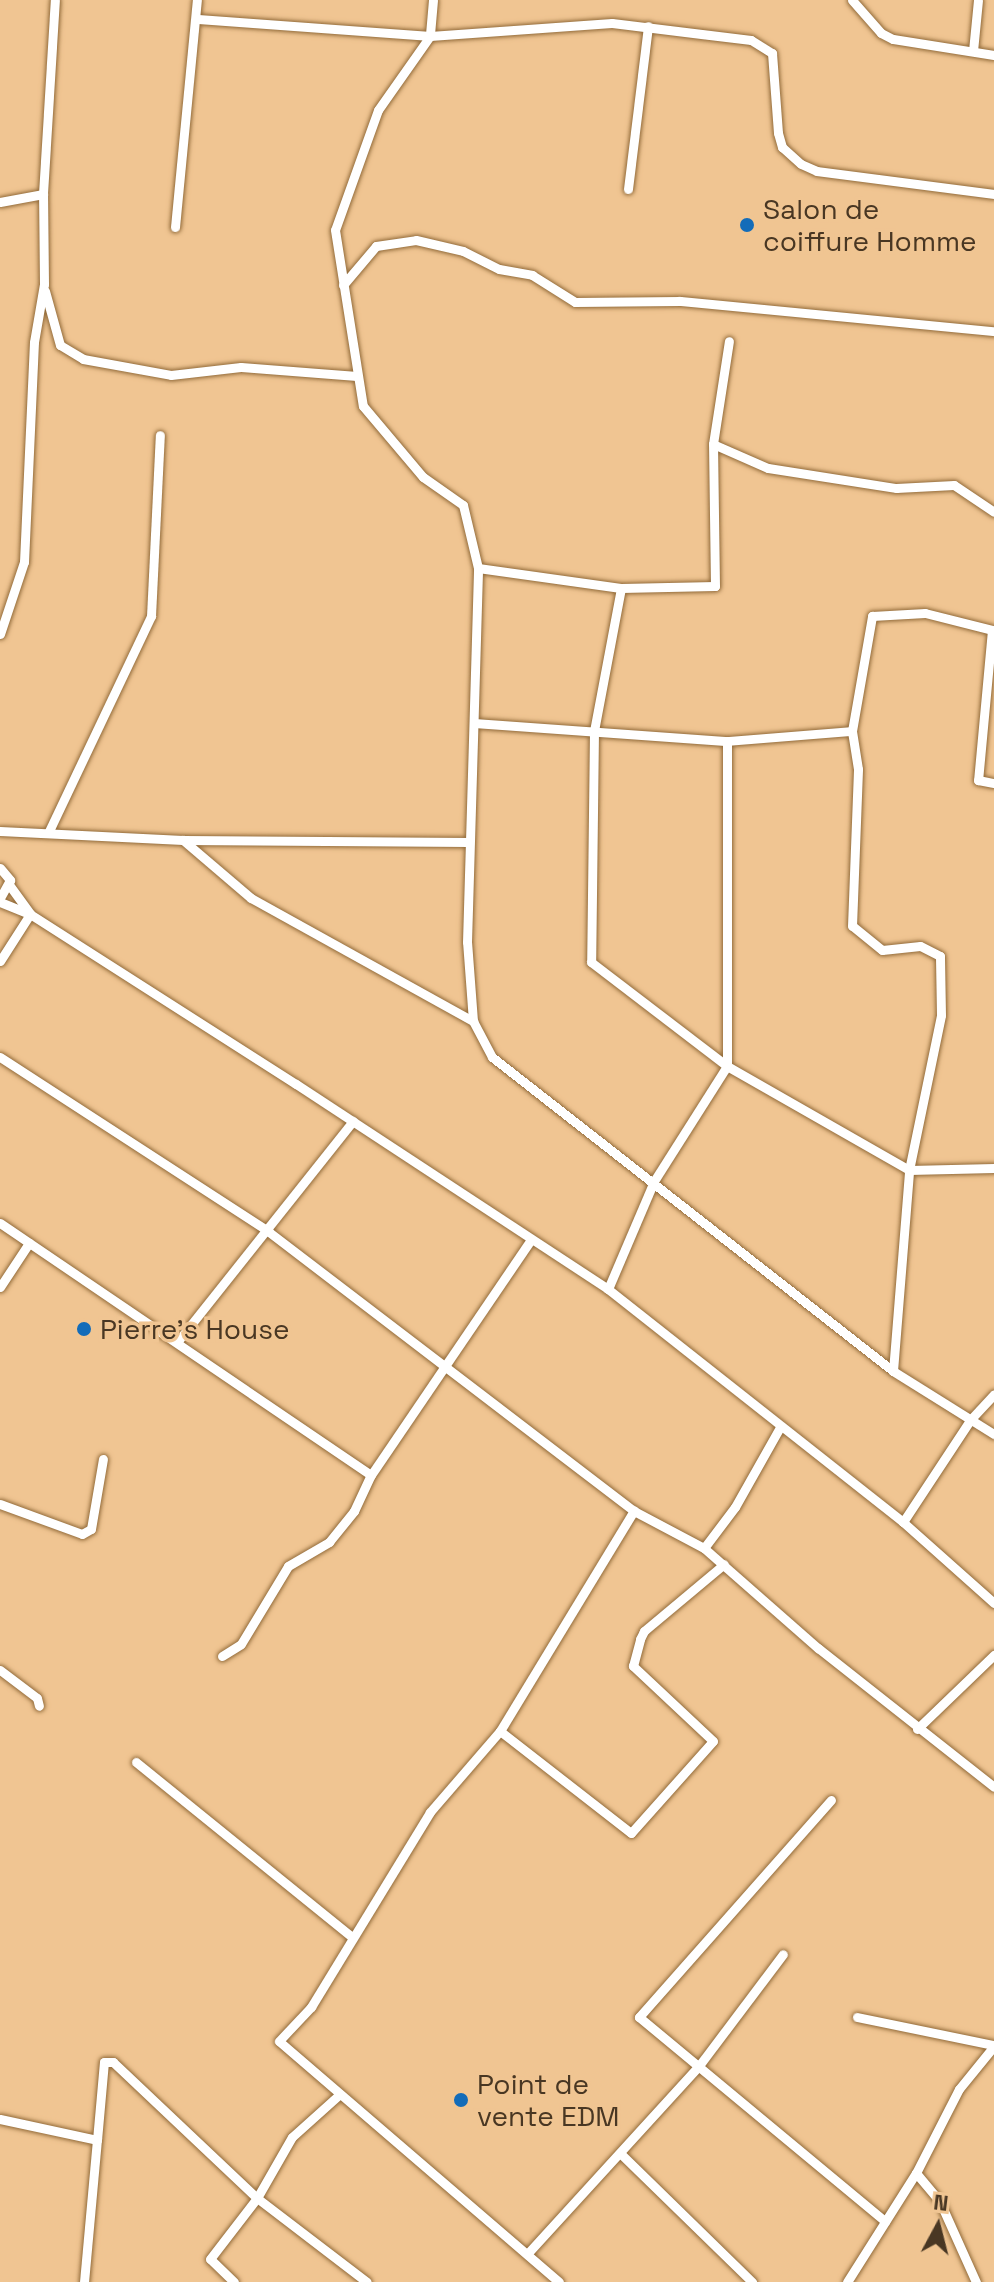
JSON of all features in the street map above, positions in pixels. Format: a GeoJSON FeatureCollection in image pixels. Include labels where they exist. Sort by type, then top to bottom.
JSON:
{"type":"FeatureCollection","features":[{"type":"Feature","properties":{"kind":"street"},"geometry":{"type":"LineString","coordinates":[[0,634],[24,562],[34,342],[44,284],[43,194],[55,0]]}},
{"type":"Feature","properties":{"kind":"street"},"geometry":{"type":"LineString","coordinates":[[175,227],[198,19],[197,0]]}},
{"type":"Feature","properties":{"kind":"street"},"geometry":{"type":"LineString","coordinates":[[433,0],[430,36],[378,110],[338,211],[335,230],[363,406],[423,477],[463,505],[478,568],[467,942],[473,1021],[492,1057],[893,1371],[994,1434]]}},
{"type":"Feature","properties":{"kind":"street"},"geometry":{"type":"LineString","coordinates":[[852,0],[881,33],[893,39],[994,55]]}},
{"type":"Feature","properties":{"kind":"street"},"geometry":{"type":"LineString","coordinates":[[973,51],[978,0]]}},
{"type":"Feature","properties":{"kind":"street"},"geometry":{"type":"LineString","coordinates":[[198,19],[430,36],[612,23],[766,46],[772,53],[782,147],[801,164],[817,171],[994,194]]}},
{"type":"Feature","properties":{"kind":"street"},"geometry":{"type":"LineString","coordinates":[[628,189],[648,26]]}},
{"type":"Feature","properties":{"kind":"street"},"geometry":{"type":"LineString","coordinates":[[0,202],[43,194]]}},
{"type":"Feature","properties":{"kind":"street"},"geometry":{"type":"LineString","coordinates":[[343,285],[376,246],[416,240],[463,251],[499,269],[532,275],[575,302],[680,301],[994,331]]}},
{"type":"Feature","properties":{"kind":"street"},"geometry":{"type":"LineString","coordinates":[[44,284],[60,345],[83,359],[171,375],[241,367],[357,376]]}},
{"type":"Feature","properties":{"kind":"street"},"geometry":{"type":"LineString","coordinates":[[478,568],[621,588],[715,586],[713,444],[729,341]]}},
{"type":"Feature","properties":{"kind":"street"},"geometry":{"type":"LineString","coordinates":[[49,831],[151,616],[160,435]]}},
{"type":"Feature","properties":{"kind":"street"},"geometry":{"type":"LineString","coordinates":[[713,444],[768,468],[896,488],[954,485],[994,512]]}},
{"type":"Feature","properties":{"kind":"street"},"geometry":{"type":"LineString","coordinates":[[621,588],[594,731],[591,962],[727,1066],[909,1170],[994,1168]]}},
{"type":"Feature","properties":{"kind":"street"},"geometry":{"type":"LineString","coordinates":[[893,1371],[909,1170],[941,1015],[940,956],[920,946],[882,950],[852,926],[858,769],[852,731],[872,616],[925,613],[992,630],[978,780],[994,783]]}},
{"type":"Feature","properties":{"kind":"street"},"geometry":{"type":"LineString","coordinates":[[475,723],[727,741],[852,731]]}},
{"type":"Feature","properties":{"kind":"street"},"geometry":{"type":"LineString","coordinates":[[608,1289],[654,1181],[727,1066],[727,741]]}},
{"type":"Feature","properties":{"kind":"street"},"geometry":{"type":"LineString","coordinates":[[0,831],[49,831],[183,840],[469,842]]}},
{"type":"Feature","properties":{"kind":"street"},"geometry":{"type":"LineString","coordinates":[[183,840],[251,898],[473,1021]]}},
{"type":"Feature","properties":{"kind":"street"},"geometry":{"type":"LineString","coordinates":[[0,868],[30,914]]}},
{"type":"Feature","properties":{"kind":"street"},"geometry":{"type":"LineString","coordinates":[[10,886],[0,900],[30,914],[608,1289],[903,1522],[994,1603]]}},
{"type":"Feature","properties":{"kind":"street"},"geometry":{"type":"LineString","coordinates":[[0,961],[30,914]]}},
{"type":"Feature","properties":{"kind":"street"},"geometry":{"type":"LineString","coordinates":[[0,1057],[269,1232],[442,1368],[634,1511],[704,1548],[917,1729],[993,1785]]}},
{"type":"Feature","properties":{"kind":"street"},"geometry":{"type":"LineString","coordinates":[[178,1341],[224,1279],[269,1232],[353,1121]]}},
{"type":"Feature","properties":{"kind":"street"},"geometry":{"type":"LineString","coordinates":[[0,1223],[178,1341],[371,1475]]}},
{"type":"Feature","properties":{"kind":"street"},"geometry":{"type":"LineString","coordinates":[[222,1656],[241,1644],[288,1566],[329,1542],[354,1511],[371,1475],[531,1240]]}},
{"type":"Feature","properties":{"kind":"street"},"geometry":{"type":"LineString","coordinates":[[0,1287],[29,1243]]}},
{"type":"Feature","properties":{"kind":"street"},"geometry":{"type":"LineString","coordinates":[[903,1522],[971,1419],[994,1394]]}},
{"type":"Feature","properties":{"kind":"street"},"geometry":{"type":"LineString","coordinates":[[704,1548],[735,1507],[780,1427]]}},
{"type":"Feature","properties":{"kind":"street"},"geometry":{"type":"LineString","coordinates":[[2,1509],[82,1534],[91,1529],[103,1459]]}},
{"type":"Feature","properties":{"kind":"street"},"geometry":{"type":"LineString","coordinates":[[559,2282],[279,2041],[311,2007],[350,1935],[430,1812],[500,1731],[634,1511]]}},
{"type":"Feature","properties":{"kind":"street"},"geometry":{"type":"LineString","coordinates":[[500,1731],[631,1833],[713,1741],[633,1666],[640,1639],[644,1631],[724,1564]]}},
{"type":"Feature","properties":{"kind":"street"},"geometry":{"type":"LineString","coordinates":[[917,1729],[994,1655]]}},
{"type":"Feature","properties":{"kind":"street"},"geometry":{"type":"LineString","coordinates":[[0,1670],[37,1698],[39,1706]]}},
{"type":"Feature","properties":{"kind":"street"},"geometry":{"type":"LineString","coordinates":[[136,1762],[350,1935]]}},
{"type":"Feature","properties":{"kind":"street"},"geometry":{"type":"LineString","coordinates":[[831,1800],[639,2017],[885,2221]]}},
{"type":"Feature","properties":{"kind":"street"},"geometry":{"type":"LineString","coordinates":[[528,2253],[622,2155],[698,2067],[783,1954]]}},
{"type":"Feature","properties":{"kind":"street"},"geometry":{"type":"LineString","coordinates":[[847,2282],[916,2173],[959,2089],[994,2046],[857,2017]]}},
{"type":"Feature","properties":{"kind":"street"},"geometry":{"type":"LineString","coordinates":[[84,2282],[104,2062],[113,2062],[257,2198],[367,2282]]}},
{"type":"Feature","properties":{"kind":"street"},"geometry":{"type":"LineString","coordinates":[[234,2282],[210,2259],[257,2198],[292,2137],[340,2094]]}},
{"type":"Feature","properties":{"kind":"street"},"geometry":{"type":"LineString","coordinates":[[0,2119],[97,2140]]}},
{"type":"Feature","properties":{"kind":"street"},"geometry":{"type":"LineString","coordinates":[[622,2155],[752,2282]]}},
{"type":"Feature","properties":{"kind":"street"},"geometry":{"type":"LineString","coordinates":[[916,2173],[940,2202],[976,2282]]}},
{"type":"Feature","properties":{"kind":"place","name":"Salon de coiffure Homme"},"geometry":{"type":"Point","coordinates":[747,225]}},
{"type":"Feature","properties":{"kind":"place","name":"Pierre's House"},"geometry":{"type":"Point","coordinates":[84,1329]}},
{"type":"Feature","properties":{"kind":"place","name":"Point de vente EDM"},"geometry":{"type":"Point","coordinates":[461,2100]}}]}
